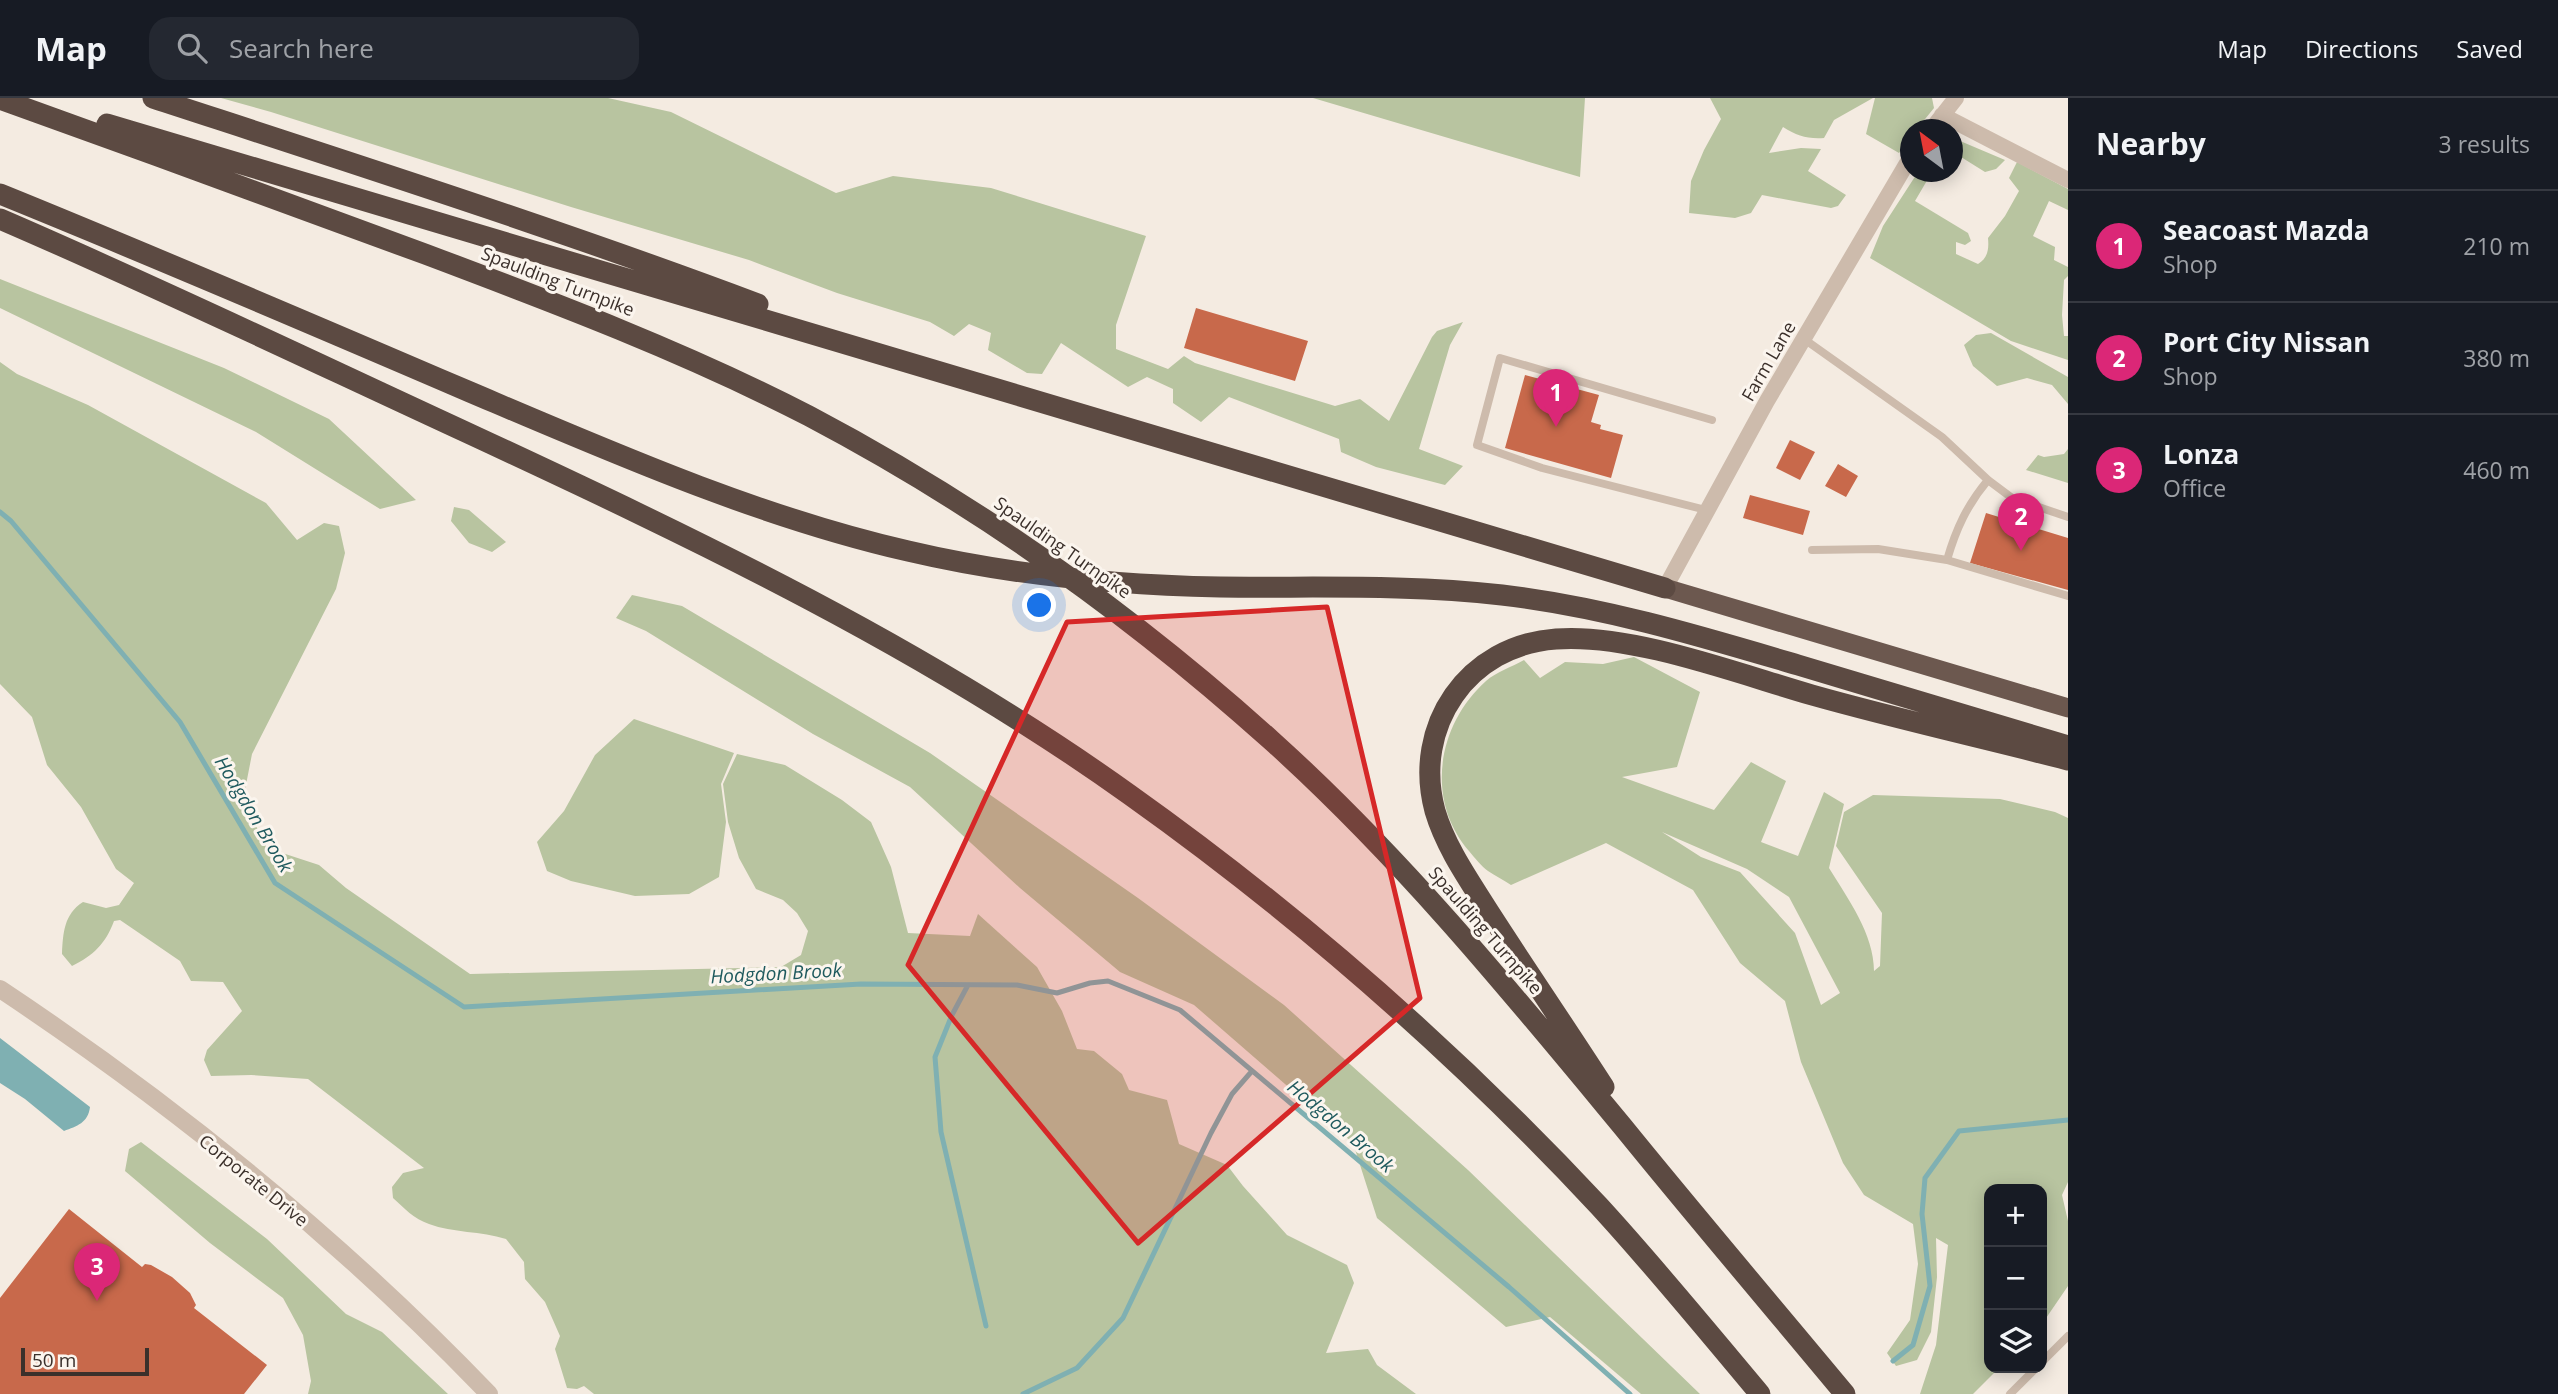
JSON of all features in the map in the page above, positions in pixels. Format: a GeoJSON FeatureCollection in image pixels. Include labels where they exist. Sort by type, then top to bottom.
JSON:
{"type":"FeatureCollection","features":[{"type":"Feature","properties":{"kind":"highway"},"geometry":{"type":"LineString","coordinates":[[16,98],[311,183],[2068,708]]}},
{"type":"Feature","properties":{"kind":"highway"},"geometry":{"type":"LineString","coordinates":[[153,98],[635,258],[944,373]]}},
{"type":"Feature","properties":{"kind":"highway","name":"Spaulding Turnpike"},"geometry":{"type":"LineString","coordinates":[[0,99],[509,286],[661,347],[809,416],[1026,546],[1128,620],[1226,701],[1364,829],[1490,969],[1846,1394]]}},
{"type":"Feature","properties":{"kind":"highway"},"geometry":{"type":"LineString","coordinates":[[0,194],[629,459],[809,525],[901,550],[964,563],[1112,582],[1186,586],[1438,590],[1502,595],[1585,607],[1716,641],[2068,746]]}},
{"type":"Feature","properties":{"kind":"highway"},"geometry":{"type":"LineString","coordinates":[[0,219],[708,546],[854,622],[1030,727],[1125,791],[1226,866],[1315,937],[1419,1028],[1512,1116],[1600,1208],[1760,1394]]}},
{"type":"Feature","properties":{"kind":"highway"},"geometry":{"type":"LineString","coordinates":[[1661,1174],[1499,927],[1448,844],[1435,811],[1431,792],[1432,751],[1443,712],[1466,679],[1498,654],[1517,646],[1556,639],[1598,640],[1678,657],[1886,716],[2068,760]]}},
{"type":"Feature","properties":{"kind":"highway"},"geometry":{"type":"LineString","coordinates":[[1768,1302],[1858,1394]]}},
{"type":"Feature","properties":{"kind":"street"},"geometry":{"type":"LineString","coordinates":[[1939,119],[1956,98]]}},
{"type":"Feature","properties":{"kind":"street"},"geometry":{"type":"LineString","coordinates":[[1942,115],[2068,180]]}},
{"type":"Feature","properties":{"kind":"street","name":"Farm Lane"},"geometry":{"type":"LineString","coordinates":[[1665,588],[1706,510],[1900,175]]}},
{"type":"Feature","properties":{"kind":"street","name":"Corporate Drive"},"geometry":{"type":"LineString","coordinates":[[0,989],[140,1087],[279,1198],[399,1304],[489,1394]]}},
{"type":"Feature","properties":{"kind":"lane"},"geometry":{"type":"LineString","coordinates":[[1804,339],[1942,437],[1988,480],[2012,498],[2068,517]]}},
{"type":"Feature","properties":{"kind":"lane"},"geometry":{"type":"LineString","coordinates":[[1706,510],[1542,468],[1477,445],[1500,358],[1712,420]]}},
{"type":"Feature","properties":{"kind":"lane"},"geometry":{"type":"LineString","coordinates":[[1947,560],[1956,530],[1971,500],[1988,480]]}},
{"type":"Feature","properties":{"kind":"lane"},"geometry":{"type":"LineString","coordinates":[[1812,550],[1878,549],[1947,560],[2068,596]]}},
{"type":"Feature","properties":{"kind":"lane"},"geometry":{"type":"LineString","coordinates":[[2047,1357],[2068,1336]]}},
{"type":"Feature","properties":{"kind":"lane"},"geometry":{"type":"LineString","coordinates":[[2010,1394],[2031,1373]]}},
{"type":"Feature","properties":{"kind":"highlighted area"},"geometry":{"type":"Polygon","coordinates":[[[1327,607],[1420,998],[1138,1243],[908,965],[1067,622],[1327,607]]]}},
{"type":"Feature","properties":{"kind":"green space"},"geometry":{"type":"Polygon","coordinates":[[[221,98],[608,98],[671,112],[836,193],[893,176],[991,188],[1146,236],[1116,325],[1116,349],[1168,369],[1184,356],[1195,363],[1335,406],[1360,399],[1389,421],[1432,337],[1437,331],[1463,322],[1450,345],[1419,449],[1463,466],[1445,485],[1376,467],[1341,452],[1339,439],[1229,397],[1201,422],[1173,403],[1173,389],[1147,377],[1128,387],[1061,343],[1042,374],[1027,373],[988,350],[991,333],[969,324],[954,336],[930,322],[837,293],[749,260],[221,98]]]}},
{"type":"Feature","properties":{"kind":"green space"},"geometry":{"type":"Polygon","coordinates":[[[1313,98],[1585,98],[1580,177],[1313,98]]]}},
{"type":"Feature","properties":{"kind":"green space"},"geometry":{"type":"Polygon","coordinates":[[[1710,98],[1873,98],[1834,120],[1824,138],[1802,136],[1783,127],[1769,153],[1801,148],[1821,149],[1808,171],[1846,195],[1838,206],[1831,208],[1762,195],[1751,213],[1735,218],[1689,213],[1691,181],[1721,119],[1710,98]]]}},
{"type":"Feature","properties":{"kind":"green space"},"geometry":{"type":"Polygon","coordinates":[[[1875,98],[1932,98],[1934,108],[1925,119],[1900,119],[1899,153],[1866,134],[1875,98]]]}},
{"type":"Feature","properties":{"kind":"green space"},"geometry":{"type":"Polygon","coordinates":[[[1963,143],[2005,160],[1996,169],[1985,172],[1963,158],[1963,143]]]}},
{"type":"Feature","properties":{"kind":"green space"},"geometry":{"type":"Polygon","coordinates":[[[2017,162],[2068,189],[2068,210],[2049,201],[2033,236],[2055,247],[2054,260],[2068,267],[2068,276],[2064,280],[2062,315],[2064,336],[2068,336],[2068,360],[2011,341],[1870,258],[1883,226],[1912,182],[1926,182],[1915,201],[1968,233],[1971,241],[1965,245],[1956,242],[1956,254],[1978,264],[1987,253],[1988,238],[2019,191],[2009,178],[2017,162]]]}},
{"type":"Feature","properties":{"kind":"green space"},"geometry":{"type":"Polygon","coordinates":[[[0,279],[224,368],[329,419],[416,500],[380,509],[256,432],[0,308],[0,279]]]}},
{"type":"Feature","properties":{"kind":"green space"},"geometry":{"type":"Polygon","coordinates":[[[1991,333],[2068,377],[2068,404],[2052,385],[2027,378],[1997,386],[1973,366],[1964,345],[1976,335],[1991,333]]]}},
{"type":"Feature","properties":{"kind":"green space"},"geometry":{"type":"Polygon","coordinates":[[[0,362],[17,374],[88,405],[266,503],[297,540],[324,523],[339,526],[345,553],[336,589],[252,754],[243,800],[267,848],[319,865],[346,888],[470,974],[781,967],[801,955],[808,931],[797,913],[783,900],[756,889],[739,858],[728,822],[723,784],[737,754],[785,765],[842,800],[871,822],[891,867],[908,933],[970,936],[978,914],[1037,967],[1062,1011],[1077,1049],[1094,1051],[1122,1074],[1129,1090],[1167,1100],[1179,1144],[1227,1165],[1287,1235],[1347,1265],[1354,1283],[1326,1353],[1368,1349],[1377,1365],[1416,1394],[594,1394],[584,1386],[577,1389],[567,1388],[555,1349],[560,1336],[545,1302],[525,1279],[524,1262],[506,1239],[438,1227],[410,1213],[393,1198],[392,1187],[403,1173],[424,1168],[308,1079],[251,1075],[211,1076],[204,1060],[207,1050],[242,1011],[223,982],[191,981],[180,961],[120,920],[114,921],[103,942],[80,962],[72,966],[62,954],[68,918],[77,907],[83,902],[106,908],[119,905],[134,883],[116,869],[81,807],[47,765],[32,717],[0,684],[0,362]]]}},
{"type":"Feature","properties":{"kind":"green space"},"geometry":{"type":"Polygon","coordinates":[[[2068,449],[2068,483],[2026,470],[2038,455],[2044,457],[2064,454],[2068,449]]]}},
{"type":"Feature","properties":{"kind":"green space"},"geometry":{"type":"Polygon","coordinates":[[[454,507],[469,510],[506,542],[492,552],[469,543],[451,521],[454,507]]]}},
{"type":"Feature","properties":{"kind":"green space"},"geometry":{"type":"Polygon","coordinates":[[[632,595],[682,606],[930,753],[1138,898],[1284,1005],[1468,1170],[1700,1394],[1641,1394],[1550,1317],[1506,1327],[1377,1218],[1353,1143],[1194,1005],[1120,972],[1020,888],[910,787],[813,734],[646,631],[616,618],[632,595]]]}},
{"type":"Feature","properties":{"kind":"green space"},"geometry":{"type":"Polygon","coordinates":[[[1634,657],[1700,692],[1677,767],[1622,777],[1714,810],[1751,762],[1786,781],[1761,842],[1798,856],[1824,792],[1844,804],[1829,868],[1865,930],[1874,971],[1880,966],[1882,913],[1836,846],[1844,812],[1873,795],[2000,799],[2055,812],[2068,818],[2068,1182],[2062,1195],[2068,1221],[2068,1286],[2047,1317],[2047,1184],[1984,1184],[1984,1373],[1994,1373],[1973,1394],[1920,1394],[1936,1345],[1948,1245],[1936,1238],[1937,1277],[1931,1332],[1917,1360],[1896,1366],[1887,1353],[1910,1320],[1918,1264],[1913,1224],[1864,1195],[1843,1163],[1801,1062],[1785,1001],[1740,963],[1693,890],[1606,843],[1511,885],[1483,867],[1455,831],[1446,809],[1442,786],[1443,763],[1447,741],[1456,719],[1469,699],[1490,678],[1524,660],[1540,678],[1565,662],[1603,664],[1634,657]],[[1662,832],[1701,857],[1740,872],[1795,933],[1821,1005],[1840,993],[1789,897],[1747,869],[1662,832]]]}},
{"type":"Feature","properties":{"kind":"green space"},"geometry":{"type":"Polygon","coordinates":[[[634,719],[734,753],[721,784],[726,822],[719,877],[689,894],[635,896],[571,881],[547,871],[537,842],[564,811],[595,755],[634,719]]]}},
{"type":"Feature","properties":{"kind":"green space"},"geometry":{"type":"Polygon","coordinates":[[[141,1142],[267,1239],[346,1314],[382,1332],[448,1394],[308,1394],[311,1381],[303,1335],[283,1298],[210,1243],[125,1171],[129,1149],[141,1142]]]}},
{"type":"Feature","properties":{"kind":"water"},"geometry":{"type":"Polygon","coordinates":[[[0,1038],[90,1107],[84,1120],[64,1131],[25,1099],[0,1083],[0,1038]]]}},
{"type":"Feature","properties":{"kind":"building"},"geometry":{"type":"Polygon","coordinates":[[[1196,308],[1308,341],[1295,381],[1184,348],[1196,308]]]}},
{"type":"Feature","properties":{"kind":"building"},"geometry":{"type":"Polygon","coordinates":[[[1525,375],[1599,395],[1591,422],[1601,425],[1600,429],[1623,435],[1611,478],[1505,448],[1525,375]]]}},
{"type":"Feature","properties":{"kind":"building"},"geometry":{"type":"Polygon","coordinates":[[[1790,440],[1815,452],[1800,480],[1776,468],[1790,440]]]}},
{"type":"Feature","properties":{"kind":"building"},"geometry":{"type":"Polygon","coordinates":[[[1838,464],[1858,476],[1846,497],[1825,486],[1838,464]]]}},
{"type":"Feature","properties":{"kind":"building"},"geometry":{"type":"Polygon","coordinates":[[[1750,495],[1810,511],[1803,535],[1743,518],[1750,495]]]}},
{"type":"Feature","properties":{"kind":"building"},"geometry":{"type":"Polygon","coordinates":[[[1986,513],[2068,538],[2068,590],[1970,563],[1986,513]]]}},
{"type":"Feature","properties":{"kind":"building"},"geometry":{"type":"Polygon","coordinates":[[[69,1209],[142,1267],[145,1264],[151,1265],[172,1277],[190,1293],[196,1305],[194,1308],[267,1365],[244,1394],[0,1394],[0,1298],[69,1209]]]}},
{"type":"Feature","properties":{"kind":"waterway","name":"Hodgdon Brook"},"geometry":{"type":"LineString","coordinates":[[0,512],[11,521],[180,722],[275,883],[464,1007],[861,984],[1017,985],[1057,993],[1090,983],[1108,981],[1180,1010],[1509,1287],[1630,1394]]}},
{"type":"Feature","properties":{"kind":"waterway"},"geometry":{"type":"LineString","coordinates":[[968,985],[935,1057],[941,1132],[986,1326]]}},
{"type":"Feature","properties":{"kind":"waterway"},"geometry":{"type":"LineString","coordinates":[[1023,1394],[1077,1368],[1123,1318],[1211,1133],[1232,1094],[1252,1071]]}},
{"type":"Feature","properties":{"kind":"waterway","name":"Hodgdon Brook"},"geometry":{"type":"LineString","coordinates":[[1893,1361],[1913,1345],[1930,1286],[1922,1214],[1925,1178],[1959,1131],[2068,1120]]}},
{"type":"Feature","properties":{"kind":"place","name":"Seacoast Mazda"},"geometry":{"type":"Point","coordinates":[1556,427]}},
{"type":"Feature","properties":{"kind":"place","name":"Port City Nissan"},"geometry":{"type":"Point","coordinates":[2021,551]}},
{"type":"Feature","properties":{"kind":"place","name":"Lonza"},"geometry":{"type":"Point","coordinates":[97,1301]}}]}
